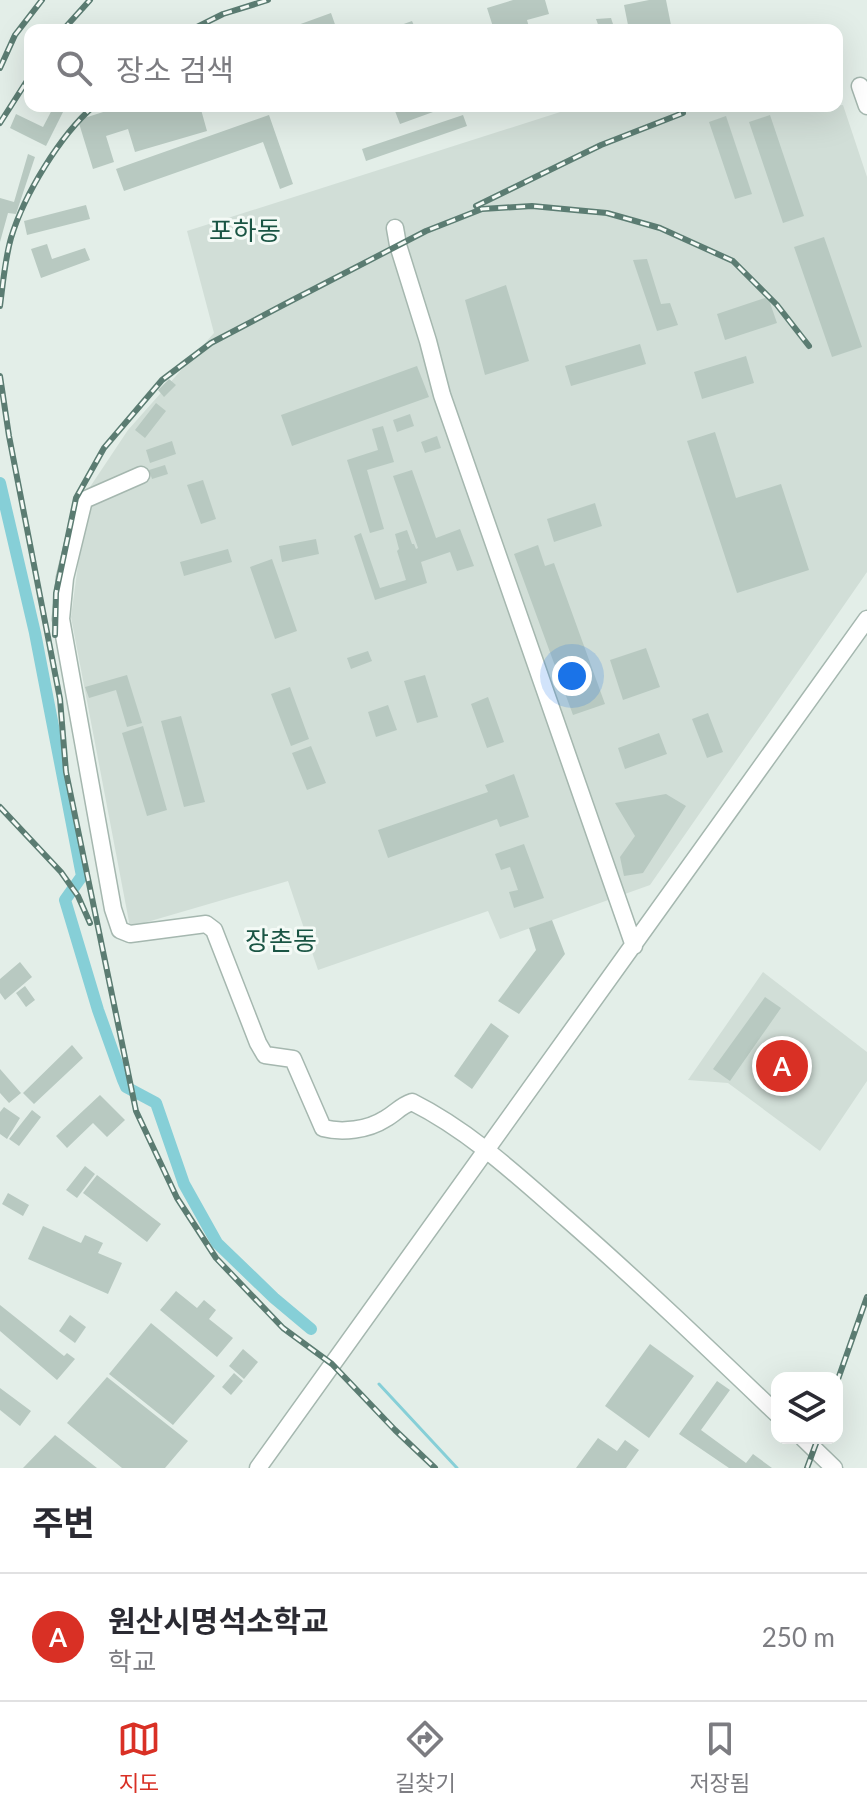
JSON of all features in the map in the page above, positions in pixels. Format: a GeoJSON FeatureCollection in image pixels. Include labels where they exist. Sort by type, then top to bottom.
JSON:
{"type":"FeatureCollection","features":[{"type":"Feature","properties":{"kind":"street"},"geometry":{"type":"LineString","coordinates":[[860,86],[867,106]]}},
{"type":"Feature","properties":{"kind":"street"},"geometry":{"type":"LineString","coordinates":[[395,228],[442,395],[634,946]]}},
{"type":"Feature","properties":{"kind":"street"},"geometry":{"type":"LineString","coordinates":[[141,475],[84,500],[65,578],[61,619],[113,909],[120,930],[130,934],[206,924],[214,930],[258,1043],[265,1055],[293,1059],[323,1128],[340,1133],[385,1120],[401,1105],[412,1102],[431,1111],[488,1151],[650,1292],[771,1408]]}},
{"type":"Feature","properties":{"kind":"street"},"geometry":{"type":"LineString","coordinates":[[258,1468],[867,619]]}},
{"type":"Feature","properties":{"kind":"street"},"geometry":{"type":"LineString","coordinates":[[809,1444],[834,1468]]}},
{"type":"Feature","properties":{"kind":"shaded area"},"geometry":{"type":"Polygon","coordinates":[[[843,105],[867,177],[867,572],[650,885],[500,939],[488,911],[318,970],[288,881],[130,927],[71,617],[88,490],[128,430],[214,333],[187,231],[560,112],[843,112],[843,105]]]}},
{"type":"Feature","properties":{"kind":"shaded area"},"geometry":{"type":"Polygon","coordinates":[[[763,972],[867,1052],[867,1081],[820,1151],[728,1083],[688,1080],[763,972]]]}},
{"type":"Feature","properties":{"kind":"building"},"geometry":{"type":"Polygon","coordinates":[[[513,0],[545,0],[549,14],[527,20],[528,24],[492,24],[487,8],[513,0]]]}},
{"type":"Feature","properties":{"kind":"building"},"geometry":{"type":"Polygon","coordinates":[[[666,0],[671,24],[628,24],[624,5],[666,0]]]}},
{"type":"Feature","properties":{"kind":"building"},"geometry":{"type":"Polygon","coordinates":[[[331,13],[335,24],[301,24],[331,13]]]}},
{"type":"Feature","properties":{"kind":"building"},"geometry":{"type":"Polygon","coordinates":[[[611,18],[613,24],[598,24],[596,19],[611,18]]]}},
{"type":"Feature","properties":{"kind":"building"},"geometry":{"type":"Polygon","coordinates":[[[51,112],[63,112],[46,146],[10,128],[16,114],[43,127],[51,112]]]}},
{"type":"Feature","properties":{"kind":"building"},"geometry":{"type":"Polygon","coordinates":[[[103,112],[202,112],[207,131],[135,152],[128,129],[106,136],[114,162],[93,169],[78,120],[103,112]]]}},
{"type":"Feature","properties":{"kind":"building"},"geometry":{"type":"Polygon","coordinates":[[[395,112],[433,112],[400,124],[395,112]]]}},
{"type":"Feature","properties":{"kind":"building"},"geometry":{"type":"Polygon","coordinates":[[[269,115],[293,184],[280,189],[263,142],[124,191],[116,169],[269,115]]]}},
{"type":"Feature","properties":{"kind":"building"},"geometry":{"type":"Polygon","coordinates":[[[463,115],[467,126],[366,161],[362,149],[463,115]]]}},
{"type":"Feature","properties":{"kind":"building"},"geometry":{"type":"Polygon","coordinates":[[[770,115],[804,216],[783,223],[749,122],[770,115]]]}},
{"type":"Feature","properties":{"kind":"building"},"geometry":{"type":"Polygon","coordinates":[[[726,116],[752,194],[735,199],[709,122],[726,116]]]}},
{"type":"Feature","properties":{"kind":"building"},"geometry":{"type":"Polygon","coordinates":[[[28,154],[35,157],[16,214],[8,213],[0,242],[0,198],[14,202],[28,154]]]}},
{"type":"Feature","properties":{"kind":"building"},"geometry":{"type":"Polygon","coordinates":[[[86,205],[90,219],[27,235],[24,221],[86,205]]]}},
{"type":"Feature","properties":{"kind":"building"},"geometry":{"type":"Polygon","coordinates":[[[824,237],[862,347],[832,357],[794,247],[824,237]]]}},
{"type":"Feature","properties":{"kind":"building"},"geometry":{"type":"Polygon","coordinates":[[[47,244],[52,259],[85,248],[90,260],[41,278],[31,249],[47,244]]]}},
{"type":"Feature","properties":{"kind":"building"},"geometry":{"type":"Polygon","coordinates":[[[647,259],[661,304],[670,303],[678,325],[657,331],[633,260],[647,259]]]}},
{"type":"Feature","properties":{"kind":"building"},"geometry":{"type":"Polygon","coordinates":[[[506,285],[529,361],[485,375],[465,300],[506,285]]]}},
{"type":"Feature","properties":{"kind":"building"},"geometry":{"type":"Polygon","coordinates":[[[768,297],[777,323],[725,340],[717,314],[768,297]]]}},
{"type":"Feature","properties":{"kind":"building"},"geometry":{"type":"Polygon","coordinates":[[[640,344],[646,364],[571,386],[565,366],[640,344]]]}},
{"type":"Feature","properties":{"kind":"building"},"geometry":{"type":"Polygon","coordinates":[[[746,356],[754,383],[702,399],[694,372],[746,356]]]}},
{"type":"Feature","properties":{"kind":"building"},"geometry":{"type":"Polygon","coordinates":[[[417,366],[429,397],[292,446],[281,415],[417,366]]]}},
{"type":"Feature","properties":{"kind":"building"},"geometry":{"type":"Polygon","coordinates":[[[169,379],[176,385],[164,397],[158,390],[169,379]]]}},
{"type":"Feature","properties":{"kind":"building"},"geometry":{"type":"Polygon","coordinates":[[[156,403],[166,411],[145,438],[135,430],[156,403]]]}},
{"type":"Feature","properties":{"kind":"building"},"geometry":{"type":"Polygon","coordinates":[[[410,414],[414,426],[397,432],[393,420],[410,414]]]}},
{"type":"Feature","properties":{"kind":"building"},"geometry":{"type":"Polygon","coordinates":[[[383,426],[394,462],[367,470],[384,529],[370,533],[347,460],[378,450],[372,429],[383,426]]]}},
{"type":"Feature","properties":{"kind":"building"},"geometry":{"type":"Polygon","coordinates":[[[715,432],[736,498],[781,484],[809,570],[737,593],[687,441],[715,432]]]}},
{"type":"Feature","properties":{"kind":"building"},"geometry":{"type":"Polygon","coordinates":[[[437,436],[441,448],[425,453],[421,442],[437,436]]]}},
{"type":"Feature","properties":{"kind":"building"},"geometry":{"type":"Polygon","coordinates":[[[172,441],[176,454],[150,463],[146,450],[172,441]]]}},
{"type":"Feature","properties":{"kind":"building"},"geometry":{"type":"Polygon","coordinates":[[[165,465],[168,474],[152,479],[149,470],[165,465]]]}},
{"type":"Feature","properties":{"kind":"building"},"geometry":{"type":"Polygon","coordinates":[[[412,470],[436,538],[460,529],[474,566],[457,571],[450,552],[421,562],[427,583],[375,600],[354,536],[361,533],[380,588],[406,580],[395,534],[407,530],[412,544],[418,548],[393,476],[412,470]]]}},
{"type":"Feature","properties":{"kind":"building"},"geometry":{"type":"Polygon","coordinates":[[[203,480],[216,519],[201,524],[187,485],[203,480]]]}},
{"type":"Feature","properties":{"kind":"building"},"geometry":{"type":"Polygon","coordinates":[[[595,503],[602,526],[554,542],[547,519],[595,503]]]}},
{"type":"Feature","properties":{"kind":"building"},"geometry":{"type":"Polygon","coordinates":[[[316,539],[319,554],[282,562],[279,546],[316,539]]]}},
{"type":"Feature","properties":{"kind":"building"},"geometry":{"type":"Polygon","coordinates":[[[538,545],[545,566],[554,563],[605,704],[573,715],[514,554],[538,545]]]}},
{"type":"Feature","properties":{"kind":"building"},"geometry":{"type":"Polygon","coordinates":[[[228,549],[232,562],[184,576],[180,562],[228,549]]]}},
{"type":"Feature","properties":{"kind":"building"},"geometry":{"type":"Polygon","coordinates":[[[272,559],[297,631],[275,639],[250,567],[272,559]]]}},
{"type":"Feature","properties":{"kind":"building"},"geometry":{"type":"Polygon","coordinates":[[[646,648],[660,687],[623,700],[610,660],[646,648]]]}},
{"type":"Feature","properties":{"kind":"building"},"geometry":{"type":"Polygon","coordinates":[[[368,651],[372,661],[351,669],[347,658],[368,651]]]}},
{"type":"Feature","properties":{"kind":"building"},"geometry":{"type":"Polygon","coordinates":[[[127,675],[142,723],[127,727],[116,690],[89,698],[85,687],[127,675]]]}},
{"type":"Feature","properties":{"kind":"building"},"geometry":{"type":"Polygon","coordinates":[[[425,675],[438,717],[417,723],[404,681],[425,675]]]}},
{"type":"Feature","properties":{"kind":"building"},"geometry":{"type":"Polygon","coordinates":[[[290,687],[309,739],[291,746],[271,694],[290,687]]]}},
{"type":"Feature","properties":{"kind":"building"},"geometry":{"type":"Polygon","coordinates":[[[488,697],[504,742],[487,748],[471,704],[488,697]]]}},
{"type":"Feature","properties":{"kind":"building"},"geometry":{"type":"Polygon","coordinates":[[[388,705],[397,730],[376,737],[368,712],[388,705]]]}},
{"type":"Feature","properties":{"kind":"building"},"geometry":{"type":"Polygon","coordinates":[[[708,713],[723,752],[707,758],[692,719],[708,713]]]}},
{"type":"Feature","properties":{"kind":"building"},"geometry":{"type":"Polygon","coordinates":[[[181,716],[205,802],[184,807],[161,721],[181,716]]]}},
{"type":"Feature","properties":{"kind":"building"},"geometry":{"type":"Polygon","coordinates":[[[143,726],[167,810],[147,816],[122,733],[143,726]]]}},
{"type":"Feature","properties":{"kind":"building"},"geometry":{"type":"Polygon","coordinates":[[[659,733],[667,754],[625,769],[618,748],[659,733]]]}},
{"type":"Feature","properties":{"kind":"building"},"geometry":{"type":"Polygon","coordinates":[[[311,746],[326,783],[307,790],[292,753],[311,746]]]}},
{"type":"Feature","properties":{"kind":"building"},"geometry":{"type":"Polygon","coordinates":[[[514,774],[529,817],[500,827],[497,819],[388,858],[378,830],[488,792],[485,785],[514,774]]]}},
{"type":"Feature","properties":{"kind":"building"},"geometry":{"type":"Polygon","coordinates":[[[666,794],[686,806],[643,873],[624,876],[620,857],[635,836],[615,803],[666,794]]]}},
{"type":"Feature","properties":{"kind":"building"},"geometry":{"type":"Polygon","coordinates":[[[524,844],[544,898],[514,908],[509,892],[518,890],[510,867],[501,870],[495,854],[524,844]]]}},
{"type":"Feature","properties":{"kind":"building"},"geometry":{"type":"Polygon","coordinates":[[[552,920],[565,954],[519,1014],[498,1001],[536,950],[529,928],[552,920]]]}},
{"type":"Feature","properties":{"kind":"building"},"geometry":{"type":"Polygon","coordinates":[[[20,962],[32,977],[5,1000],[0,993],[0,979],[20,962]]]}},
{"type":"Feature","properties":{"kind":"building"},"geometry":{"type":"Polygon","coordinates":[[[25,986],[35,1000],[26,1007],[16,993],[25,986]]]}},
{"type":"Feature","properties":{"kind":"building"},"geometry":{"type":"Polygon","coordinates":[[[765,997],[781,1008],[730,1081],[713,1069],[765,997]]]}},
{"type":"Feature","properties":{"kind":"building"},"geometry":{"type":"Polygon","coordinates":[[[491,1023],[509,1036],[472,1089],[454,1076],[491,1023]]]}},
{"type":"Feature","properties":{"kind":"building"},"geometry":{"type":"Polygon","coordinates":[[[72,1045],[83,1058],[34,1104],[23,1093],[72,1045]]]}},
{"type":"Feature","properties":{"kind":"building"},"geometry":{"type":"Polygon","coordinates":[[[0,1069],[21,1093],[9,1103],[0,1093],[0,1069]]]}},
{"type":"Feature","properties":{"kind":"building"},"geometry":{"type":"Polygon","coordinates":[[[100,1095],[125,1120],[107,1137],[93,1123],[67,1148],[56,1136],[100,1095]]]}},
{"type":"Feature","properties":{"kind":"building"},"geometry":{"type":"Polygon","coordinates":[[[4,1107],[20,1118],[7,1139],[0,1134],[0,1112],[4,1107]]]}},
{"type":"Feature","properties":{"kind":"building"},"geometry":{"type":"Polygon","coordinates":[[[32,1110],[41,1117],[19,1146],[9,1139],[32,1110]]]}},
{"type":"Feature","properties":{"kind":"building"},"geometry":{"type":"Polygon","coordinates":[[[85,1166],[95,1174],[77,1198],[66,1190],[85,1166]]]}},
{"type":"Feature","properties":{"kind":"building"},"geometry":{"type":"Polygon","coordinates":[[[97,1175],[161,1224],[147,1242],[83,1193],[97,1175]]]}},
{"type":"Feature","properties":{"kind":"building"},"geometry":{"type":"Polygon","coordinates":[[[8,1193],[29,1205],[23,1216],[2,1204],[8,1193]]]}},
{"type":"Feature","properties":{"kind":"building"},"geometry":{"type":"Polygon","coordinates":[[[43,1226],[81,1243],[85,1235],[103,1243],[98,1253],[122,1263],[108,1294],[28,1259],[43,1226]]]}},
{"type":"Feature","properties":{"kind":"building"},"geometry":{"type":"Polygon","coordinates":[[[176,1291],[197,1308],[204,1300],[216,1310],[209,1319],[233,1338],[217,1357],[160,1310],[176,1291]]]}},
{"type":"Feature","properties":{"kind":"building"},"geometry":{"type":"Polygon","coordinates":[[[0,1305],[64,1356],[67,1353],[75,1359],[57,1380],[0,1331],[0,1305]]]}},
{"type":"Feature","properties":{"kind":"building"},"geometry":{"type":"Polygon","coordinates":[[[70,1315],[86,1327],[75,1343],[59,1331],[70,1315]]]}},
{"type":"Feature","properties":{"kind":"building"},"geometry":{"type":"Polygon","coordinates":[[[151,1323],[215,1376],[173,1425],[109,1374],[151,1323]]]}},
{"type":"Feature","properties":{"kind":"building"},"geometry":{"type":"Polygon","coordinates":[[[650,1344],[694,1376],[649,1438],[605,1406],[650,1344]]]}},
{"type":"Feature","properties":{"kind":"building"},"geometry":{"type":"Polygon","coordinates":[[[243,1349],[258,1362],[244,1379],[229,1366],[243,1349]]]}},
{"type":"Feature","properties":{"kind":"building"},"geometry":{"type":"Polygon","coordinates":[[[234,1373],[243,1381],[231,1395],[222,1387],[234,1373]]]}},
{"type":"Feature","properties":{"kind":"building"},"geometry":{"type":"Polygon","coordinates":[[[107,1377],[188,1441],[165,1468],[122,1468],[67,1423],[107,1377]]]}},
{"type":"Feature","properties":{"kind":"building"},"geometry":{"type":"Polygon","coordinates":[[[717,1381],[730,1390],[701,1430],[746,1463],[753,1454],[772,1468],[729,1468],[679,1434],[717,1381]]]}},
{"type":"Feature","properties":{"kind":"building"},"geometry":{"type":"Polygon","coordinates":[[[0,1388],[31,1411],[20,1426],[0,1410],[0,1388]]]}},
{"type":"Feature","properties":{"kind":"building"},"geometry":{"type":"Polygon","coordinates":[[[55,1435],[97,1468],[23,1468],[55,1435]]]}},
{"type":"Feature","properties":{"kind":"building"},"geometry":{"type":"Polygon","coordinates":[[[598,1438],[617,1451],[625,1440],[639,1450],[626,1468],[576,1468],[598,1438]]]}},
{"type":"Feature","properties":{"kind":"waterway"},"geometry":{"type":"LineString","coordinates":[[0,483],[35,633],[82,876],[65,900],[123,1080],[126,1087],[156,1103],[184,1184],[217,1243],[311,1329]]}},
{"type":"Feature","properties":{"kind":"waterway"},"geometry":{"type":"LineString","coordinates":[[379,1384],[457,1468]]}},
{"type":"Feature","properties":{"kind":"railway"},"geometry":{"type":"LineString","coordinates":[[0,68],[15,35],[42,0]]}},
{"type":"Feature","properties":{"kind":"railway"},"geometry":{"type":"LineString","coordinates":[[68,24],[90,0]]}},
{"type":"Feature","properties":{"kind":"railway"},"geometry":{"type":"LineString","coordinates":[[203,24],[223,14],[268,0]]}},
{"type":"Feature","properties":{"kind":"railway"},"geometry":{"type":"LineString","coordinates":[[0,123],[24,85]]}},
{"type":"Feature","properties":{"kind":"railway"},"geometry":{"type":"LineString","coordinates":[[0,306],[9,246],[25,203],[56,149],[88,112]]}},
{"type":"Feature","properties":{"kind":"railway"},"geometry":{"type":"LineString","coordinates":[[476,206],[601,145],[683,113]]}},
{"type":"Feature","properties":{"kind":"railway"},"geometry":{"type":"LineString","coordinates":[[55,635],[56,593],[76,498],[104,448],[162,380],[211,343],[426,231],[482,209],[532,206],[607,213],[660,228],[733,261],[777,305],[809,346]]}},
{"type":"Feature","properties":{"kind":"railway"},"geometry":{"type":"LineString","coordinates":[[0,376],[60,699],[66,772],[136,1111],[177,1198],[216,1258],[283,1328],[332,1364],[435,1468]]}},
{"type":"Feature","properties":{"kind":"railway"},"geometry":{"type":"LineString","coordinates":[[0,807],[61,872],[78,896],[90,923]]}},
{"type":"Feature","properties":{"kind":"railway"},"geometry":{"type":"LineString","coordinates":[[841,1372],[867,1297]]}},
{"type":"Feature","properties":{"kind":"railway"},"geometry":{"type":"LineString","coordinates":[[807,1468],[816,1444]]}},
{"type":"Feature","properties":{"kind":"place","name":"원산시명석소학교"},"geometry":{"type":"Point","coordinates":[782,1066]}},
{"type":"Feature","properties":{"kind":"district","name":"포하동"},"geometry":{"type":"Point","coordinates":[245,231]}},
{"type":"Feature","properties":{"kind":"district","name":"장촌동"},"geometry":{"type":"Point","coordinates":[281,941]}}]}
